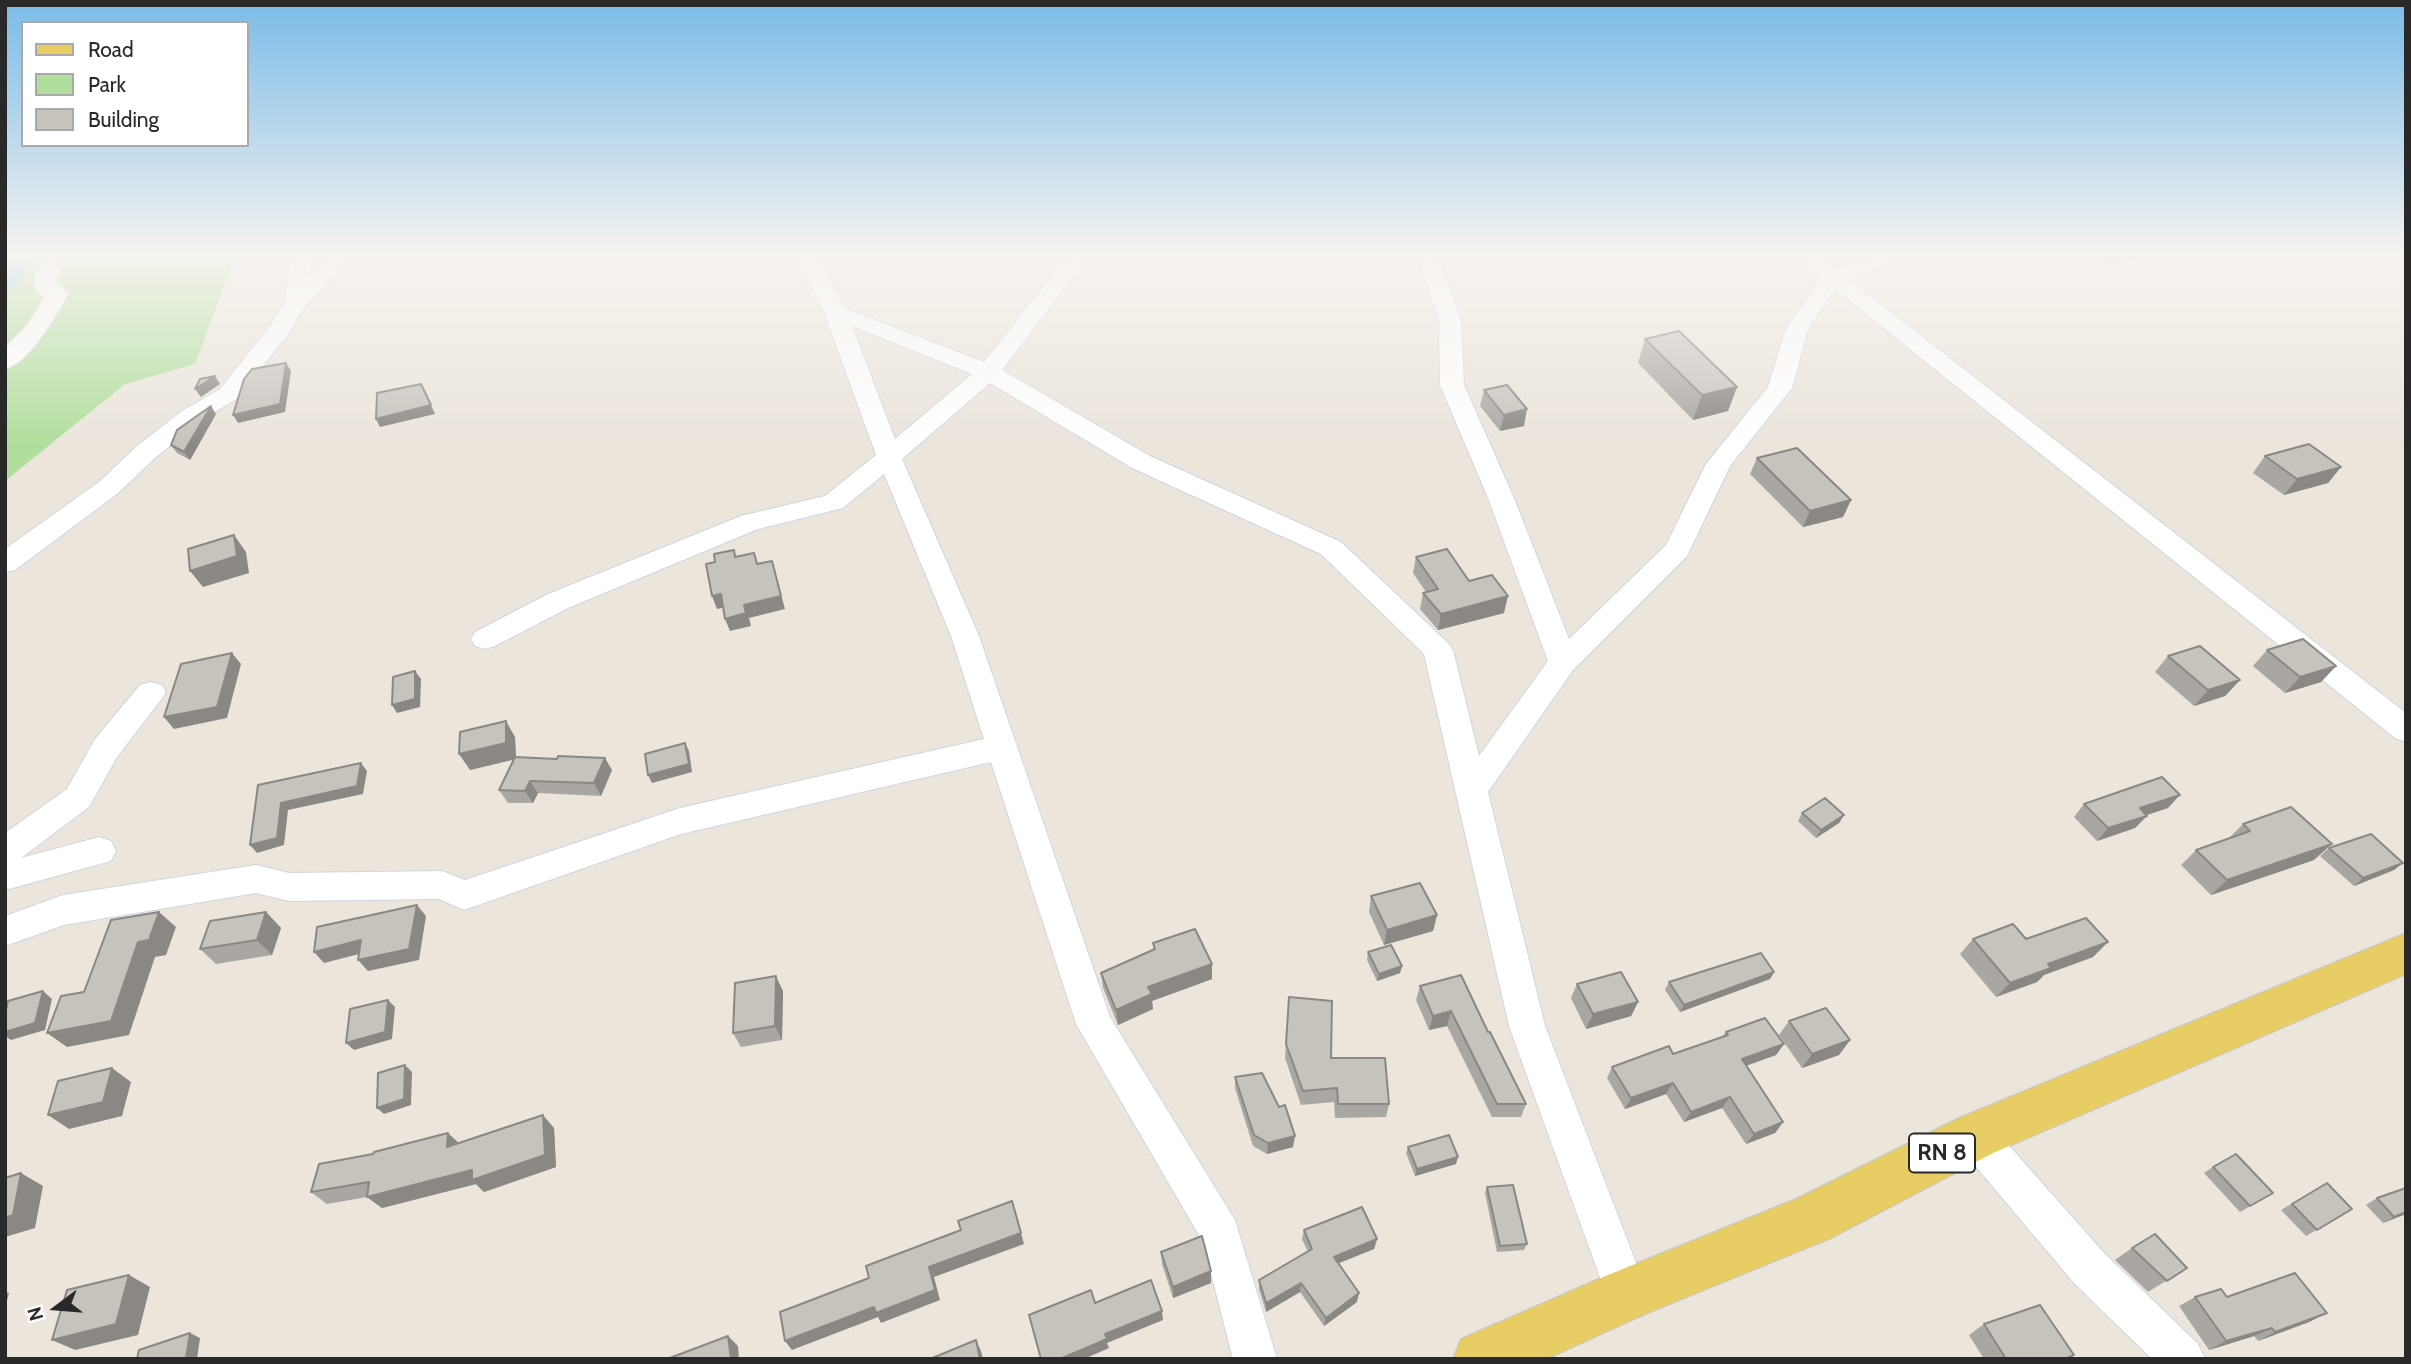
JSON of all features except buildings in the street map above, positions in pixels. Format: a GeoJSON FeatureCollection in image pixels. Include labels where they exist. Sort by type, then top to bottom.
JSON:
{"type":"FeatureCollection","features":[{"type":"Feature","properties":{"kind":"main road","name":"RN 8"},"geometry":{"type":"LineString","coordinates":[[1481,1359],[1627,1294],[1812,1219],[1975,1136],[2406,953]]}},
{"type":"Feature","properties":{"kind":"street"},"geometry":{"type":"LineString","coordinates":[[5,362],[36,330],[42,320]]}},
{"type":"Feature","properties":{"kind":"street"},"geometry":{"type":"LineString","coordinates":[[5,563],[108,488],[146,452],[191,416],[228,394],[285,320]]}},
{"type":"Feature","properties":{"kind":"street"},"geometry":{"type":"LineString","coordinates":[[838,320],[889,457],[965,636],[1094,1024],[1222,1234],[1255,1359]]}},
{"type":"Feature","properties":{"kind":"street"},"geometry":{"type":"LineString","coordinates":[[855,320],[988,372],[1141,462],[1331,548],[1438,650],[1527,1026],[1627,1294]]}},
{"type":"Feature","properties":{"kind":"street"},"geometry":{"type":"LineString","coordinates":[[485,639],[558,601],[750,523],[834,502],[988,372],[1029,320]]}},
{"type":"Feature","properties":{"kind":"street"},"geometry":{"type":"LineString","coordinates":[[1450,320],[1452,384],[1501,498],[1563,662]]}},
{"type":"Feature","properties":{"kind":"street"},"geometry":{"type":"LineString","coordinates":[[1471,791],[1563,662],[1677,550],[1719,464],[1780,388],[1801,320]]}},
{"type":"Feature","properties":{"kind":"street"},"geometry":{"type":"LineString","coordinates":[[1890,320],[2406,730]]}},
{"type":"Feature","properties":{"kind":"street"},"geometry":{"type":"LineString","coordinates":[[5,851],[78,798],[106,748],[151,693]]}},
{"type":"Feature","properties":{"kind":"street"},"geometry":{"type":"LineString","coordinates":[[5,931],[62,909],[256,879],[289,887],[442,885],[464,895],[680,821],[1002,747]]}},
{"type":"Feature","properties":{"kind":"street"},"geometry":{"type":"LineString","coordinates":[[5,876],[99,851]]}},
{"type":"Feature","properties":{"kind":"street"},"geometry":{"type":"LineString","coordinates":[[1975,1136],[2089,1269],[2183,1359]]}},
{"type":"Feature","properties":{"kind":"green space"},"geometry":{"type":"Polygon","coordinates":[[[5,320],[211,320],[195,364],[125,384],[5,481],[5,320]]]}}]}
